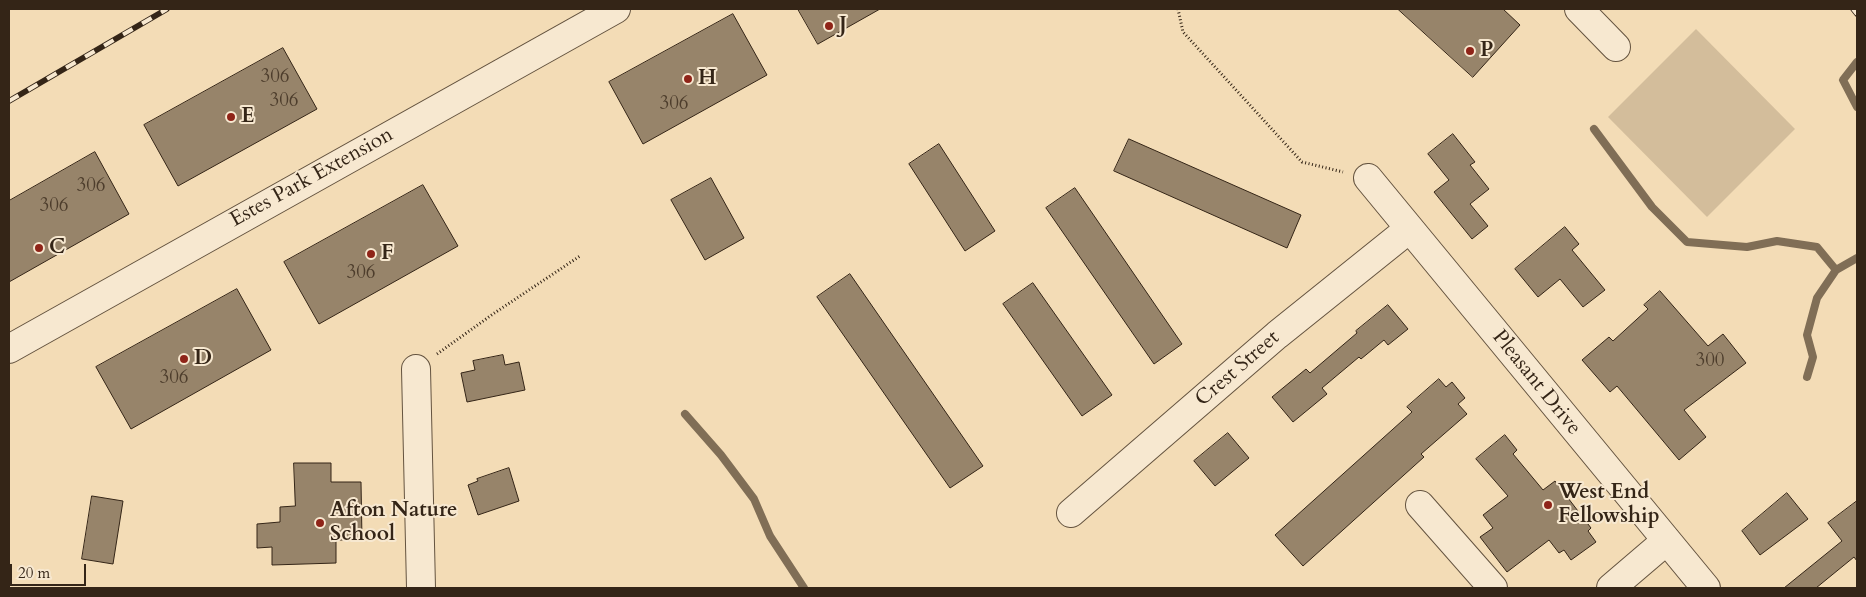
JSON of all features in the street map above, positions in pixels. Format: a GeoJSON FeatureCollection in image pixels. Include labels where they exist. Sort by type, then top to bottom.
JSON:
{"type":"FeatureCollection","features":[{"type":"Feature","properties":{"kind":"street","name":"Estes Park Extension"},"geometry":{"type":"LineString","coordinates":[[9,349],[616,9]]}},
{"type":"Feature","properties":{"kind":"street"},"geometry":{"type":"LineString","coordinates":[[1579,9],[1616,47]]}},
{"type":"Feature","properties":{"kind":"street","name":"Pleasant Drive"},"geometry":{"type":"LineString","coordinates":[[1368,178],[1706,588]]}},
{"type":"Feature","properties":{"kind":"street","name":"Crest Street"},"geometry":{"type":"LineString","coordinates":[[1071,513],[1276,335],[1409,229]]}},
{"type":"Feature","properties":{"kind":"street"},"geometry":{"type":"LineString","coordinates":[[416,370],[421,588]]}},
{"type":"Feature","properties":{"kind":"street"},"geometry":{"type":"LineString","coordinates":[[1420,505],[1493,588]]}},
{"type":"Feature","properties":{"kind":"street"},"geometry":{"type":"LineString","coordinates":[[1611,588],[1666,541]]}},
{"type":"Feature","properties":{"kind":"path"},"geometry":{"type":"LineString","coordinates":[[1178,9],[1183,32],[1302,162],[1368,178]]}},
{"type":"Feature","properties":{"kind":"path"},"geometry":{"type":"LineString","coordinates":[[416,370],[493,314],[580,256]]}},
{"type":"Feature","properties":{"kind":"shaded area"},"geometry":{"type":"Polygon","coordinates":[[[1696,29],[1795,129],[1707,217],[1608,117],[1696,29]]]}},
{"type":"Feature","properties":{"kind":"building","name":"J"},"geometry":{"type":"Polygon","coordinates":[[[798,9],[880,9],[818,44],[798,9]]]}},
{"type":"Feature","properties":{"kind":"building","name":"P"},"geometry":{"type":"Polygon","coordinates":[[[1398,9],[1503,9],[1520,25],[1473,77],[1398,9]]]}},
{"type":"Feature","properties":{"kind":"building","name":"H"},"geometry":{"type":"Polygon","coordinates":[[[733,14],[767,75],[643,144],[609,82],[733,14]]]}},
{"type":"Feature","properties":{"kind":"building","name":"E"},"geometry":{"type":"Polygon","coordinates":[[[283,48],[317,109],[178,186],[144,125],[283,48]]]}},
{"type":"Feature","properties":{"kind":"building"},"geometry":{"type":"Polygon","coordinates":[[[1453,134],[1475,162],[1470,165],[1489,189],[1470,204],[1488,226],[1472,239],[1434,192],[1449,180],[1428,154],[1453,134]]]}},
{"type":"Feature","properties":{"kind":"building"},"geometry":{"type":"Polygon","coordinates":[[[1129,139],[1301,215],[1287,248],[1114,171],[1129,139]]]}},
{"type":"Feature","properties":{"kind":"building"},"geometry":{"type":"Polygon","coordinates":[[[939,144],[995,231],[965,251],[909,164],[939,144]]]}},
{"type":"Feature","properties":{"kind":"building","name":"C"},"geometry":{"type":"Polygon","coordinates":[[[95,152],[129,214],[9,282],[9,201],[95,152]]]}},
{"type":"Feature","properties":{"kind":"building"},"geometry":{"type":"Polygon","coordinates":[[[711,178],[744,238],[705,260],[671,200],[711,178]]]}},
{"type":"Feature","properties":{"kind":"building","name":"F"},"geometry":{"type":"Polygon","coordinates":[[[423,185],[458,246],[319,324],[284,262],[423,185]]]}},
{"type":"Feature","properties":{"kind":"building"},"geometry":{"type":"Polygon","coordinates":[[[1075,188],[1182,344],[1154,364],[1046,208],[1075,188]]]}},
{"type":"Feature","properties":{"kind":"building"},"geometry":{"type":"Polygon","coordinates":[[[1565,227],[1579,244],[1572,250],[1605,290],[1583,307],[1560,279],[1538,297],[1515,269],[1565,227]]]}},
{"type":"Feature","properties":{"kind":"building"},"geometry":{"type":"Polygon","coordinates":[[[850,274],[983,466],[950,488],[817,297],[850,274]]]}},
{"type":"Feature","properties":{"kind":"building"},"geometry":{"type":"Polygon","coordinates":[[[1033,283],[1112,395],[1082,416],[1003,304],[1033,283]]]}},
{"type":"Feature","properties":{"kind":"building","name":"D"},"geometry":{"type":"Polygon","coordinates":[[[237,289],[271,350],[131,429],[96,367],[237,289]]]}},
{"type":"Feature","properties":{"kind":"building"},"geometry":{"type":"Polygon","coordinates":[[[1660,291],[1708,346],[1723,334],[1746,363],[1684,410],[1706,437],[1679,460],[1617,386],[1610,392],[1582,360],[1609,337],[1613,341],[1648,309],[1644,305],[1660,291]]]}},
{"type":"Feature","properties":{"kind":"building"},"geometry":{"type":"Polygon","coordinates":[[[1388,305],[1408,329],[1388,345],[1384,340],[1361,359],[1359,357],[1322,388],[1327,394],[1293,422],[1272,397],[1306,369],[1310,373],[1388,305]]]}},
{"type":"Feature","properties":{"kind":"building"},"geometry":{"type":"Polygon","coordinates":[[[503,355],[505,365],[519,362],[525,390],[467,402],[461,373],[475,370],[473,361],[503,355]]]}},
{"type":"Feature","properties":{"kind":"building"},"geometry":{"type":"Polygon","coordinates":[[[1439,379],[1446,387],[1452,382],[1465,398],[1458,404],[1467,414],[1421,454],[1424,457],[1303,566],[1275,535],[1412,412],[1407,407],[1439,379]]]}},
{"type":"Feature","properties":{"kind":"building"},"geometry":{"type":"Polygon","coordinates":[[[1228,433],[1249,458],[1215,486],[1194,461],[1228,433]]]}},
{"type":"Feature","properties":{"kind":"building","name":"West End Fellowship"},"geometry":{"type":"Polygon","coordinates":[[[1505,435],[1517,450],[1513,454],[1543,490],[1555,481],[1591,528],[1588,531],[1596,542],[1571,560],[1564,550],[1559,553],[1549,540],[1507,572],[1480,537],[1493,528],[1483,515],[1508,496],[1476,459],[1505,435]]]}},
{"type":"Feature","properties":{"kind":"building","name":"Afton Nature School"},"geometry":{"type":"Polygon","coordinates":[[[294,463],[331,463],[331,482],[361,482],[362,540],[336,540],[336,563],[272,565],[272,547],[257,548],[257,524],[280,522],[280,507],[295,506],[294,463]]]}},
{"type":"Feature","properties":{"kind":"building"},"geometry":{"type":"Polygon","coordinates":[[[509,468],[519,501],[478,515],[468,485],[478,481],[477,479],[509,468]]]}},
{"type":"Feature","properties":{"kind":"building"},"geometry":{"type":"Polygon","coordinates":[[[1787,493],[1808,519],[1760,555],[1742,531],[1787,493]]]}},
{"type":"Feature","properties":{"kind":"building"},"geometry":{"type":"Polygon","coordinates":[[[92,496],[123,501],[113,564],[82,559],[92,496]]]}},
{"type":"Feature","properties":{"kind":"building"},"geometry":{"type":"Polygon","coordinates":[[[1857,501],[1857,561],[1854,557],[1816,588],[1784,588],[1842,541],[1828,523],[1857,501]]]}},
{"type":"Feature","properties":{"kind":"waterway"},"geometry":{"type":"LineString","coordinates":[[1857,62],[1843,80],[1857,107]]}},
{"type":"Feature","properties":{"kind":"waterway"},"geometry":{"type":"LineString","coordinates":[[1594,129],[1652,207],[1687,242],[1747,247],[1777,241],[1817,247],[1836,270]]}},
{"type":"Feature","properties":{"kind":"waterway"},"geometry":{"type":"LineString","coordinates":[[1807,377],[1813,357],[1807,335],[1817,298],[1836,270],[1857,258]]}},
{"type":"Feature","properties":{"kind":"waterway"},"geometry":{"type":"LineString","coordinates":[[685,414],[721,455],[754,499],[770,536],[804,588]]}},
{"type":"Feature","properties":{"kind":"railway"},"geometry":{"type":"LineString","coordinates":[[9,101],[167,9]]}},
{"type":"Feature","properties":{"kind":"railway"},"geometry":{"type":"LineString","coordinates":[[1853,9],[1857,14]]}},
{"type":"Feature","properties":{"kind":"place","name":"J"},"geometry":{"type":"Point","coordinates":[829,26]}},
{"type":"Feature","properties":{"kind":"place","name":"P"},"geometry":{"type":"Point","coordinates":[1470,51]}},
{"type":"Feature","properties":{"kind":"place","name":"H"},"geometry":{"type":"Point","coordinates":[688,79]}},
{"type":"Feature","properties":{"kind":"place","name":"E"},"geometry":{"type":"Point","coordinates":[231,117]}},
{"type":"Feature","properties":{"kind":"place","name":"C"},"geometry":{"type":"Point","coordinates":[39,248]}},
{"type":"Feature","properties":{"kind":"place","name":"F"},"geometry":{"type":"Point","coordinates":[371,254]}},
{"type":"Feature","properties":{"kind":"place","name":"D"},"geometry":{"type":"Point","coordinates":[184,359]}},
{"type":"Feature","properties":{"kind":"place","name":"West End Fellowship"},"geometry":{"type":"Point","coordinates":[1548,505]}},
{"type":"Feature","properties":{"kind":"place","name":"Afton Nature School"},"geometry":{"type":"Point","coordinates":[320,523]}}]}
